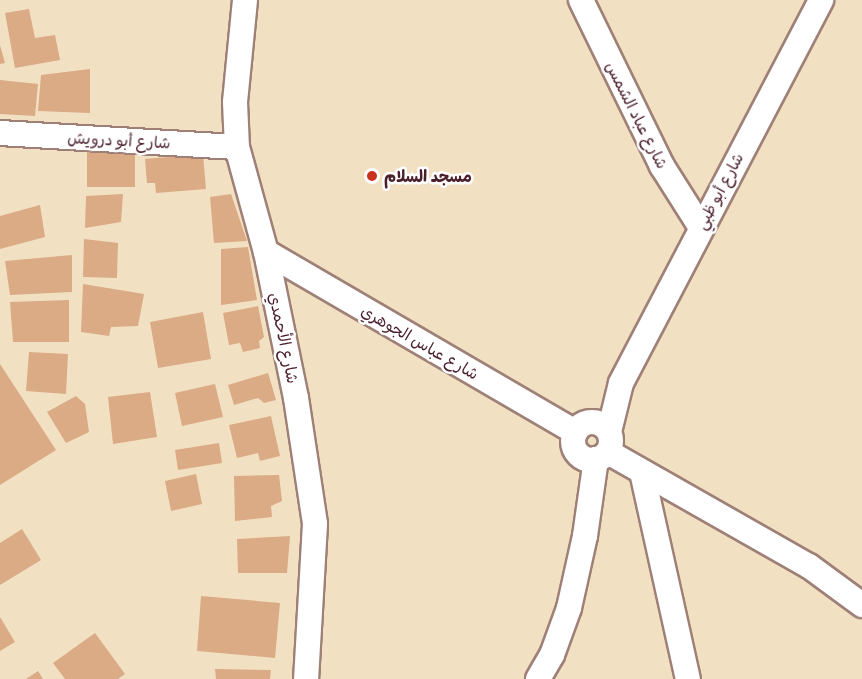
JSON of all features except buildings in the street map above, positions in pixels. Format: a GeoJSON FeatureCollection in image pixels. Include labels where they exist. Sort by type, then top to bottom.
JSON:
{"type":"FeatureCollection","features":[{"type":"Feature","properties":{"kind":"street","name":"شارع الأحمدي"},"geometry":{"type":"LineString","coordinates":[[245,0],[235,102],[237,147],[266,252],[305,444],[315,524],[306,679]]}},
{"type":"Feature","properties":{"kind":"street","name":"شارع عباد الشمس"},"geometry":{"type":"LineString","coordinates":[[581,0],[662,166],[700,226]]}},
{"type":"Feature","properties":{"kind":"street","name":"شارع أبو ظبي"},"geometry":{"type":"LineString","coordinates":[[538,679],[552,655],[569,608],[585,536],[598,407],[621,383],[700,226],[821,0]]}},
{"type":"Feature","properties":{"kind":"street","name":"شارع أبو درويش"},"geometry":{"type":"LineString","coordinates":[[0,133],[237,147]]}},
{"type":"Feature","properties":{"kind":"street","name":"شارع عباس الجوهري"},"geometry":{"type":"LineString","coordinates":[[266,252],[596,439],[642,472],[809,566],[862,605]]}},
{"type":"Feature","properties":{"kind":"street"},"geometry":{"type":"LineString","coordinates":[[642,472],[688,679]]}},
{"type":"Feature","properties":{"kind":"place","name":"مسجد السلام"},"geometry":{"type":"Point","coordinates":[372,176]}}]}
